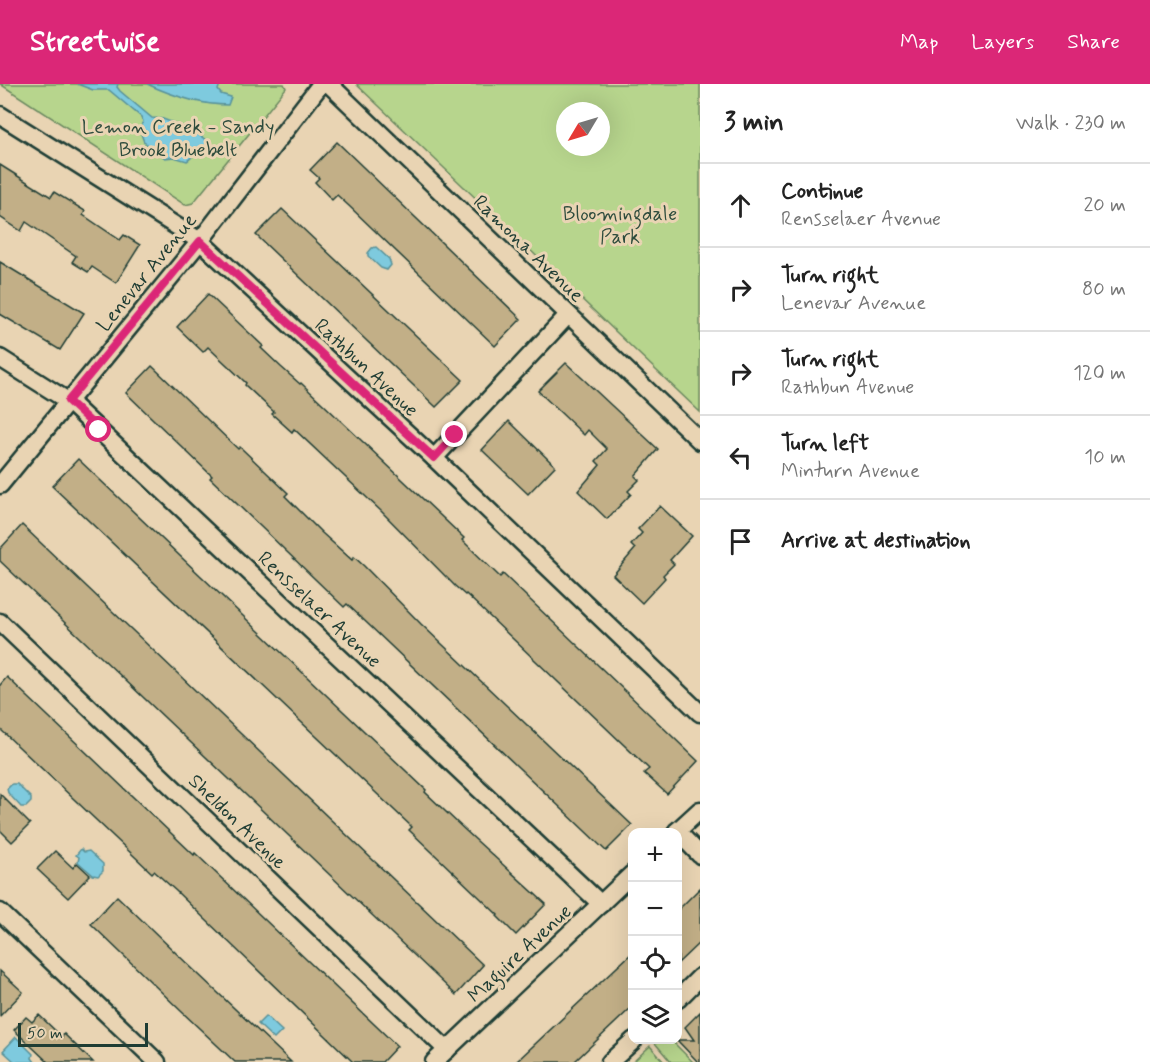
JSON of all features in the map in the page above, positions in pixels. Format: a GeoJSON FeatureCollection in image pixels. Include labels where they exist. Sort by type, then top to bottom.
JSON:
{"type":"FeatureCollection","features":[{"type":"Feature","properties":{"kind":"street","name":"Lenevar Avenue"},"geometry":{"type":"LineString","coordinates":[[0,485],[200,241],[321,84]]}},
{"type":"Feature","properties":{"kind":"street","name":"Ramona Avenue"},"geometry":{"type":"LineString","coordinates":[[329,84],[700,441]]}},
{"type":"Feature","properties":{"kind":"street","name":"Rathbun Avenue"},"geometry":{"type":"LineString","coordinates":[[0,115],[200,241],[434,458],[700,713]]}},
{"type":"Feature","properties":{"kind":"street"},"geometry":{"type":"LineString","coordinates":[[434,458],[568,315]]}},
{"type":"Feature","properties":{"kind":"street","name":"Rensselaer Avenue"},"geometry":{"type":"LineString","coordinates":[[0,358],[68,401],[601,904]]}},
{"type":"Feature","properties":{"kind":"street","name":"Sheldon Avenue"},"geometry":{"type":"LineString","coordinates":[[0,622],[441,1056]]}},
{"type":"Feature","properties":{"kind":"street"},"geometry":{"type":"LineString","coordinates":[[682,828],[698,816]]}},
{"type":"Feature","properties":{"kind":"street"},"geometry":{"type":"LineString","coordinates":[[682,837],[700,855]]}},
{"type":"Feature","properties":{"kind":"street","name":"Maguire Avenue"},"geometry":{"type":"LineString","coordinates":[[441,1056],[628,879]]}},
{"type":"Feature","properties":{"kind":"street"},"geometry":{"type":"LineString","coordinates":[[0,912],[157,1062]]}},
{"type":"Feature","properties":{"kind":"street"},"geometry":{"type":"LineString","coordinates":[[682,995],[700,977]]}},
{"type":"Feature","properties":{"kind":"street"},"geometry":{"type":"LineString","coordinates":[[610,1062],[630,1044]]}},
{"type":"Feature","properties":{"kind":"green space","name":"Lemon Creek - Sandy Brook Bluebelt"},"geometry":{"type":"Polygon","coordinates":[[[0,84],[284,84],[286,88],[193,203],[185,205],[0,84]]]}},
{"type":"Feature","properties":{"kind":"green space","name":"Bloomingdale Park"},"geometry":{"type":"Polygon","coordinates":[[[357,84],[700,84],[700,412],[357,85],[357,84]]]}},
{"type":"Feature","properties":{"kind":"green space"},"geometry":{"type":"Polygon","coordinates":[[[656,1044],[675,1044],[693,1062],[671,1062],[656,1044]]]}},
{"type":"Feature","properties":{"kind":"green space"},"geometry":{"type":"Polygon","coordinates":[[[650,1046],[664,1062],[633,1062],[650,1046]]]}},
{"type":"Feature","properties":{"kind":"water"},"geometry":{"type":"Polygon","coordinates":[[[77,84],[118,84],[120,91],[152,118],[163,119],[192,130],[210,143],[211,147],[201,146],[187,161],[174,157],[165,158],[144,142],[140,131],[143,121],[141,117],[109,90],[93,90],[77,84]]]}},
{"type":"Feature","properties":{"kind":"water"},"geometry":{"type":"Polygon","coordinates":[[[147,84],[220,84],[218,90],[221,94],[231,97],[228,105],[196,102],[147,84]]]}},
{"type":"Feature","properties":{"kind":"water"},"geometry":{"type":"Polygon","coordinates":[[[376,247],[389,259],[391,265],[387,270],[381,268],[368,256],[372,248],[376,247]]]}},
{"type":"Feature","properties":{"kind":"water"},"geometry":{"type":"Polygon","coordinates":[[[12,784],[17,784],[31,798],[31,802],[26,807],[21,807],[8,793],[7,789],[12,784]]]}},
{"type":"Feature","properties":{"kind":"water"},"geometry":{"type":"Polygon","coordinates":[[[81,849],[84,852],[89,851],[103,864],[103,871],[98,876],[93,875],[78,862],[79,857],[76,855],[81,849]]]}},
{"type":"Feature","properties":{"kind":"water"},"geometry":{"type":"Polygon","coordinates":[[[266,1016],[282,1031],[274,1039],[258,1024],[266,1016]]]}},
{"type":"Feature","properties":{"kind":"water"},"geometry":{"type":"Polygon","coordinates":[[[16,1037],[33,1054],[32,1058],[35,1062],[15,1062],[3,1051],[16,1037]]]}},
{"type":"Feature","properties":{"kind":"building"},"geometry":{"type":"Polygon","coordinates":[[[337,142],[521,319],[495,346],[337,195],[332,200],[315,182],[319,178],[310,170],[337,142]]]}},
{"type":"Feature","properties":{"kind":"building"},"geometry":{"type":"Polygon","coordinates":[[[0,165],[51,197],[54,192],[85,211],[83,215],[120,240],[124,235],[140,245],[116,283],[92,267],[88,272],[72,262],[76,256],[26,222],[21,231],[0,217],[0,165]]]}},
{"type":"Feature","properties":{"kind":"building"},"geometry":{"type":"Polygon","coordinates":[[[282,209],[463,380],[436,407],[256,235],[282,209]]]}},
{"type":"Feature","properties":{"kind":"building"},"geometry":{"type":"Polygon","coordinates":[[[0,262],[84,313],[60,350],[0,314],[0,262]]]}},
{"type":"Feature","properties":{"kind":"building"},"geometry":{"type":"Polygon","coordinates":[[[208,294],[263,346],[261,348],[464,538],[462,540],[500,577],[503,574],[698,761],[667,794],[644,773],[649,769],[455,586],[381,511],[294,429],[292,432],[272,414],[274,412],[208,347],[203,352],[177,327],[208,294]]]}},
{"type":"Feature","properties":{"kind":"building"},"geometry":{"type":"Polygon","coordinates":[[[566,363],[658,449],[635,476],[639,480],[628,491],[631,494],[607,519],[578,491],[600,465],[596,461],[607,449],[588,430],[584,435],[538,391],[566,363]]]}},
{"type":"Feature","properties":{"kind":"building"},"geometry":{"type":"Polygon","coordinates":[[[152,366],[238,449],[240,447],[288,493],[285,496],[322,533],[352,560],[354,557],[364,566],[421,624],[632,825],[606,851],[347,604],[344,607],[210,478],[212,476],[126,393],[152,366]]]}},
{"type":"Feature","properties":{"kind":"building"},"geometry":{"type":"Polygon","coordinates":[[[509,421],[555,466],[528,494],[482,450],[509,421]]]}},
{"type":"Feature","properties":{"kind":"building"},"geometry":{"type":"Polygon","coordinates":[[[78,459],[426,790],[425,792],[546,904],[516,935],[409,830],[412,827],[52,486],[78,459]]]}},
{"type":"Feature","properties":{"kind":"building"},"geometry":{"type":"Polygon","coordinates":[[[660,506],[692,536],[670,560],[674,564],[663,575],[665,578],[642,603],[613,575],[635,549],[631,545],[642,533],[638,529],[660,506]]]}},
{"type":"Feature","properties":{"kind":"building"},"geometry":{"type":"Polygon","coordinates":[[[22,525],[483,965],[456,995],[0,561],[0,549],[22,525]]]}},
{"type":"Feature","properties":{"kind":"building"},"geometry":{"type":"Polygon","coordinates":[[[7,677],[397,1046],[382,1062],[353,1062],[176,891],[154,871],[152,873],[0,729],[0,685],[7,677]]]}},
{"type":"Feature","properties":{"kind":"building"},"geometry":{"type":"Polygon","coordinates":[[[0,794],[30,824],[12,842],[0,830],[0,794]]]}},
{"type":"Feature","properties":{"kind":"building"},"geometry":{"type":"Polygon","coordinates":[[[55,851],[73,868],[77,863],[90,875],[68,898],[37,869],[55,851]]]}},
{"type":"Feature","properties":{"kind":"building"},"geometry":{"type":"Polygon","coordinates":[[[700,888],[700,942],[682,959],[682,936],[682,906],[700,888]]]}},
{"type":"Feature","properties":{"kind":"building"},"geometry":{"type":"Polygon","coordinates":[[[117,896],[291,1062],[235,1062],[182,1012],[91,924],[117,896]]]}},
{"type":"Feature","properties":{"kind":"building"},"geometry":{"type":"Polygon","coordinates":[[[628,957],[628,1011],[574,1062],[516,1062],[628,957]]]}},
{"type":"Feature","properties":{"kind":"building"},"geometry":{"type":"Polygon","coordinates":[[[0,971],[23,992],[0,1016],[0,971]]]}},
{"type":"Feature","properties":{"kind":"building"},"geometry":{"type":"Polygon","coordinates":[[[700,1012],[700,1062],[681,1044],[682,1040],[694,1040],[685,1027],[700,1012]]]}},
{"type":"Feature","properties":{"kind":"building"},"geometry":{"type":"Polygon","coordinates":[[[39,1015],[62,1037],[64,1034],[93,1062],[48,1062],[14,1030],[26,1017],[32,1022],[39,1015]]]}},
{"type":"Feature","properties":{"kind":"route"},"geometry":{"type":"LineString","coordinates":[[99,430],[68,401],[200,241],[434,458],[455,435]]}}]}
